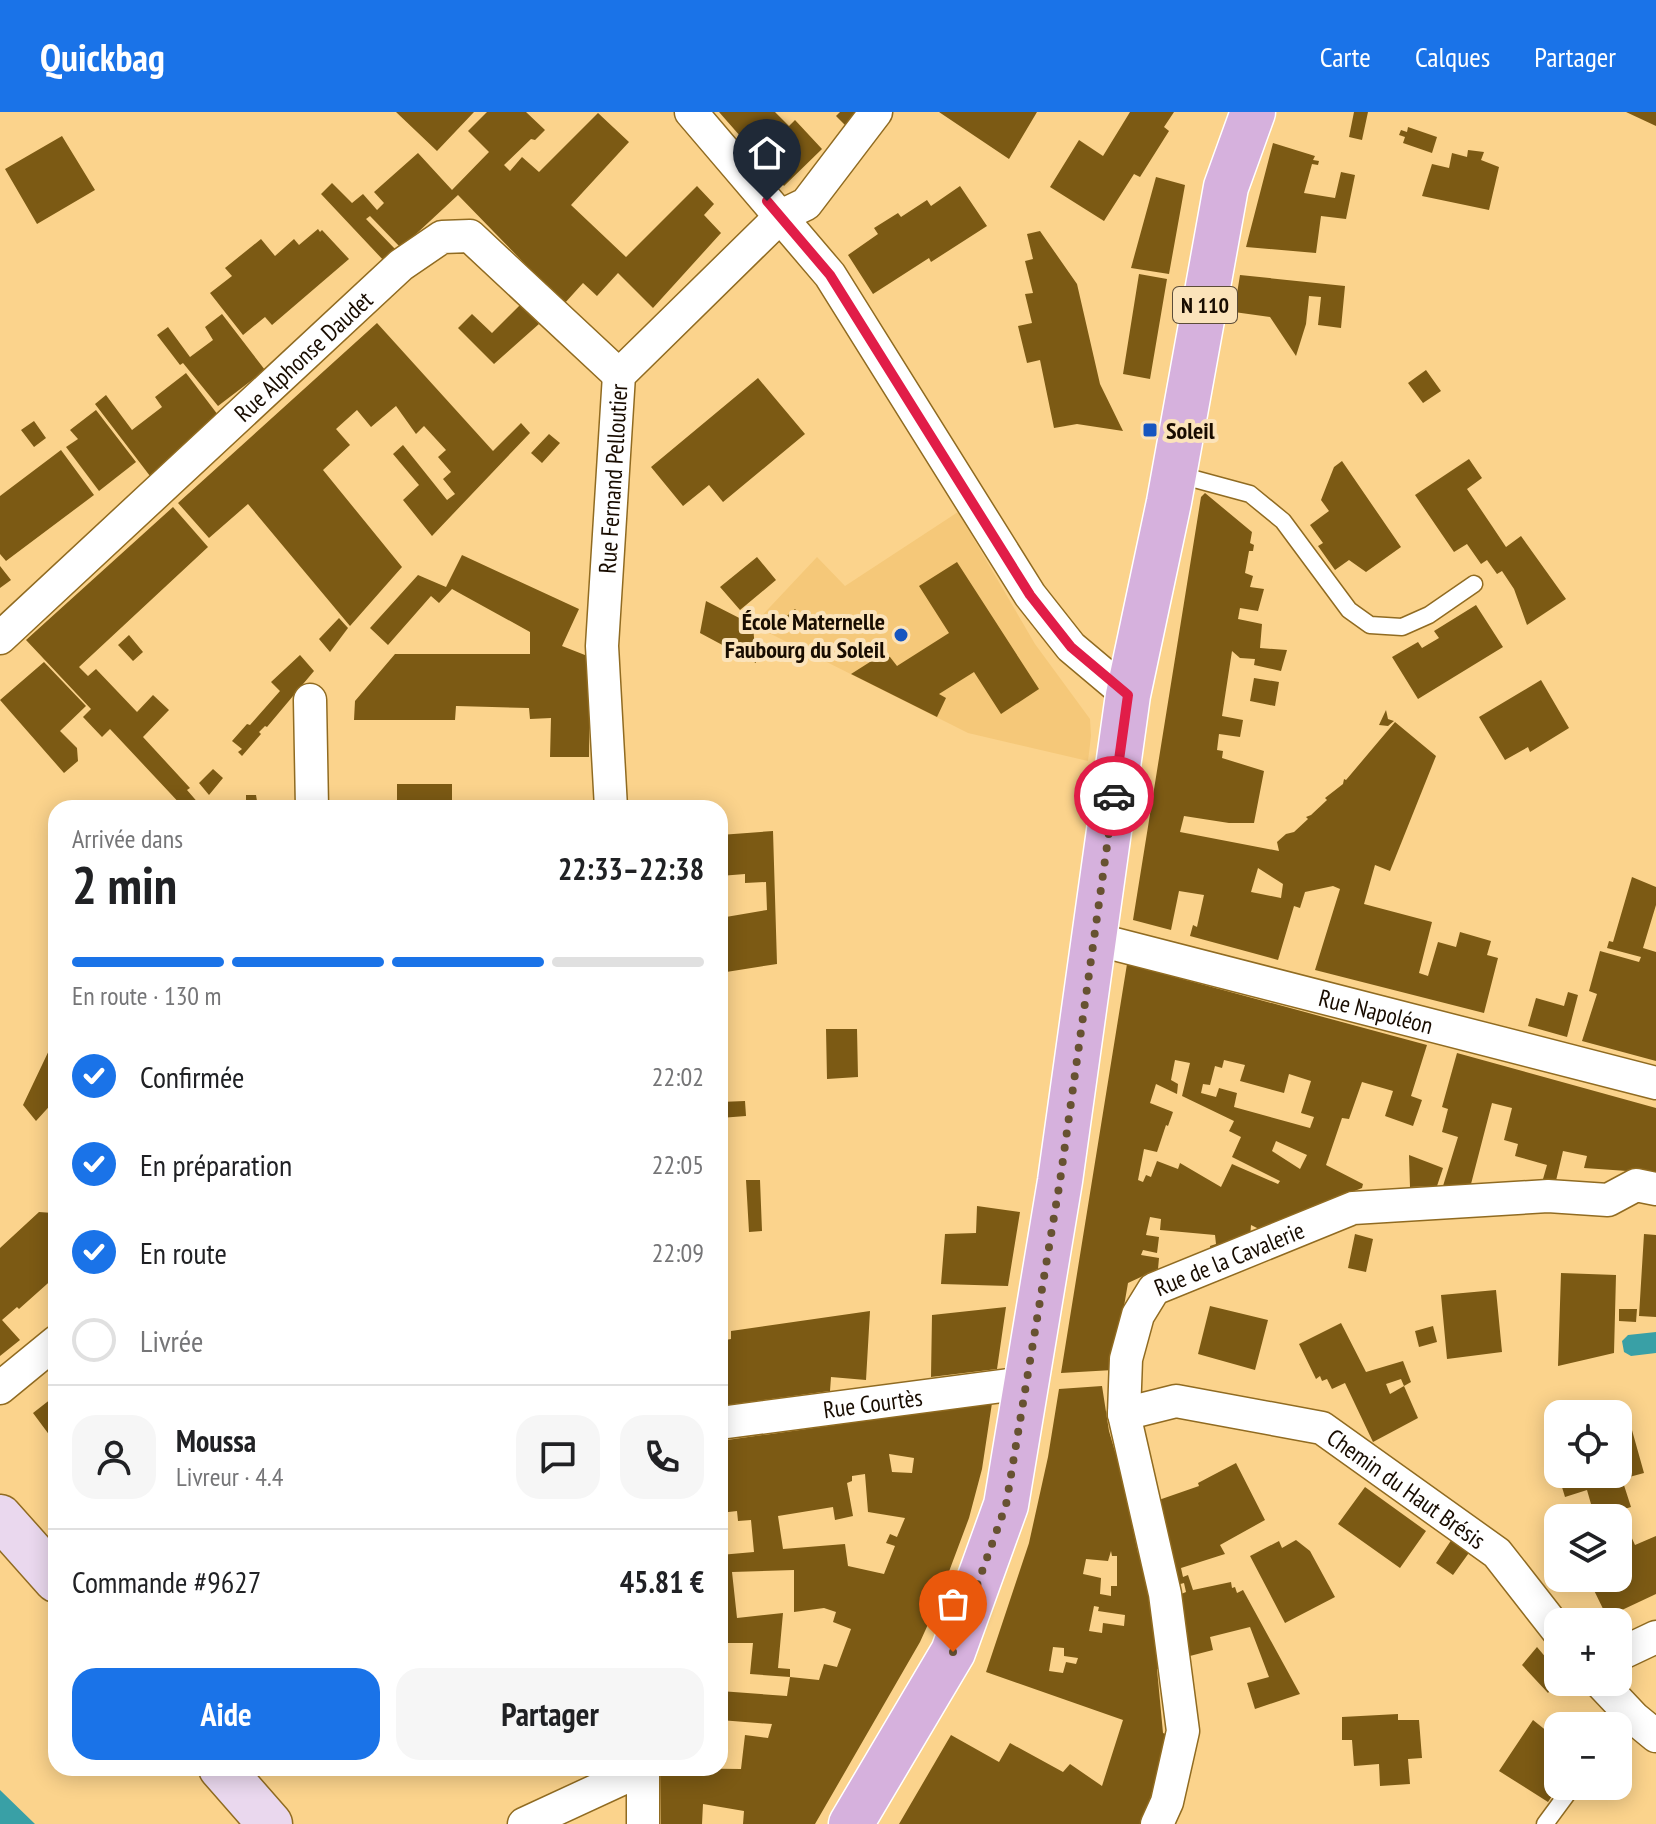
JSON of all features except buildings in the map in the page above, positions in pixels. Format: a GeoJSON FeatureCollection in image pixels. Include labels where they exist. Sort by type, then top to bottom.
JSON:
{"type":"FeatureCollection","features":[{"type":"Feature","properties":{"kind":"main road","name":"N 110"},"geometry":{"type":"LineString","coordinates":[[851,1824],[953,1652],[1006,1505],[1060,1181],[1128,695],[1175,473],[1226,187],[1253,112]]}},
{"type":"Feature","properties":{"kind":"main road"},"geometry":{"type":"LineString","coordinates":[[0,1517],[48,1571]]}},
{"type":"Feature","properties":{"kind":"main road"},"geometry":{"type":"LineString","coordinates":[[228,1776],[270,1824]]}},
{"type":"Feature","properties":{"kind":"street"},"geometry":{"type":"LineString","coordinates":[[691,112],[830,275],[1030,595],[1071,647],[1128,695]]}},
{"type":"Feature","properties":{"kind":"street","name":"Rue Fernand Pelloutier"},"geometry":{"type":"LineString","coordinates":[[611,800],[602,646],[619,375],[781,216],[806,204],[876,112]]}},
{"type":"Feature","properties":{"kind":"street","name":"Rue Alphonse Daudet"},"geometry":{"type":"LineString","coordinates":[[0,638],[401,265],[442,237],[470,236],[619,375]]}},
{"type":"Feature","properties":{"kind":"street"},"geometry":{"type":"LineString","coordinates":[[310,700],[312,800]]}},
{"type":"Feature","properties":{"kind":"street","name":"Rue Napoléon"},"geometry":{"type":"LineString","coordinates":[[1095,939],[1656,1083]]}},
{"type":"Feature","properties":{"kind":"street","name":"Rue de la Cavalerie"},"geometry":{"type":"LineString","coordinates":[[1157,1824],[1167,1802],[1183,1731],[1165,1594],[1124,1414],[1126,1359],[1138,1315],[1154,1289],[1353,1208],[1548,1196],[1608,1200],[1636,1185],[1656,1189]]}},
{"type":"Feature","properties":{"kind":"street"},"geometry":{"type":"LineString","coordinates":[[0,1388],[48,1349]]}},
{"type":"Feature","properties":{"kind":"street","name":"Rue Courtès"},"geometry":{"type":"LineString","coordinates":[[728,1422],[1025,1383]]}},
{"type":"Feature","properties":{"kind":"street","name":"Chemin du Haut Brésis"},"geometry":{"type":"LineString","coordinates":[[1124,1414],[1176,1401],[1322,1428],[1497,1553],[1544,1613]]}},
{"type":"Feature","properties":{"kind":"street"},"geometry":{"type":"LineString","coordinates":[[1632,1648],[1656,1637]]}},
{"type":"Feature","properties":{"kind":"street"},"geometry":{"type":"LineString","coordinates":[[1611,1696],[1636,1729]]}},
{"type":"Feature","properties":{"kind":"street"},"geometry":{"type":"LineString","coordinates":[[524,1824],[626,1776]]}},
{"type":"Feature","properties":{"kind":"street"},"geometry":{"type":"LineString","coordinates":[[643,1776],[643,1824]]}},
{"type":"Feature","properties":{"kind":"lane"},"geometry":{"type":"LineString","coordinates":[[1175,473],[1250,494],[1283,521],[1349,610],[1370,625],[1402,627],[1429,615],[1474,584]]}},
{"type":"Feature","properties":{"kind":"lane"},"geometry":{"type":"LineString","coordinates":[[1545,1824],[1563,1800]]}},
{"type":"Feature","properties":{"kind":"shaded area","name":"École Maternelle Faubourg du Soleil"},"geometry":{"type":"Polygon","coordinates":[[[958,512],[1035,644],[1090,719],[1088,761],[968,733],[753,625],[817,557],[845,586],[958,512]]]}},
{"type":"Feature","properties":{"kind":"water"},"geometry":{"type":"Polygon","coordinates":[[[1656,1332],[1656,1353],[1631,1356],[1624,1352],[1622,1341],[1628,1335],[1656,1332]]]}},
{"type":"Feature","properties":{"kind":"water"},"geometry":{"type":"Polygon","coordinates":[[[0,1790],[35,1824],[0,1824],[0,1790]]]}},
{"type":"Feature","properties":{"kind":"way so far"},"geometry":{"type":"LineString","coordinates":[[953,1652],[1006,1505],[1060,1181],[1114,796]]}},
{"type":"Feature","properties":{"kind":"place","name":"Soleil"},"geometry":{"type":"Point","coordinates":[1150,430]}},
{"type":"Feature","properties":{"kind":"place","name":"École Maternelle Faubourg du Soleil"},"geometry":{"type":"Point","coordinates":[901,635]}},
{"type":"Feature","properties":{"kind":"route"},"geometry":{"type":"LineString","coordinates":[[767,201],[830,275],[1030,595],[1071,647],[1128,695],[1114,796]]}}]}
